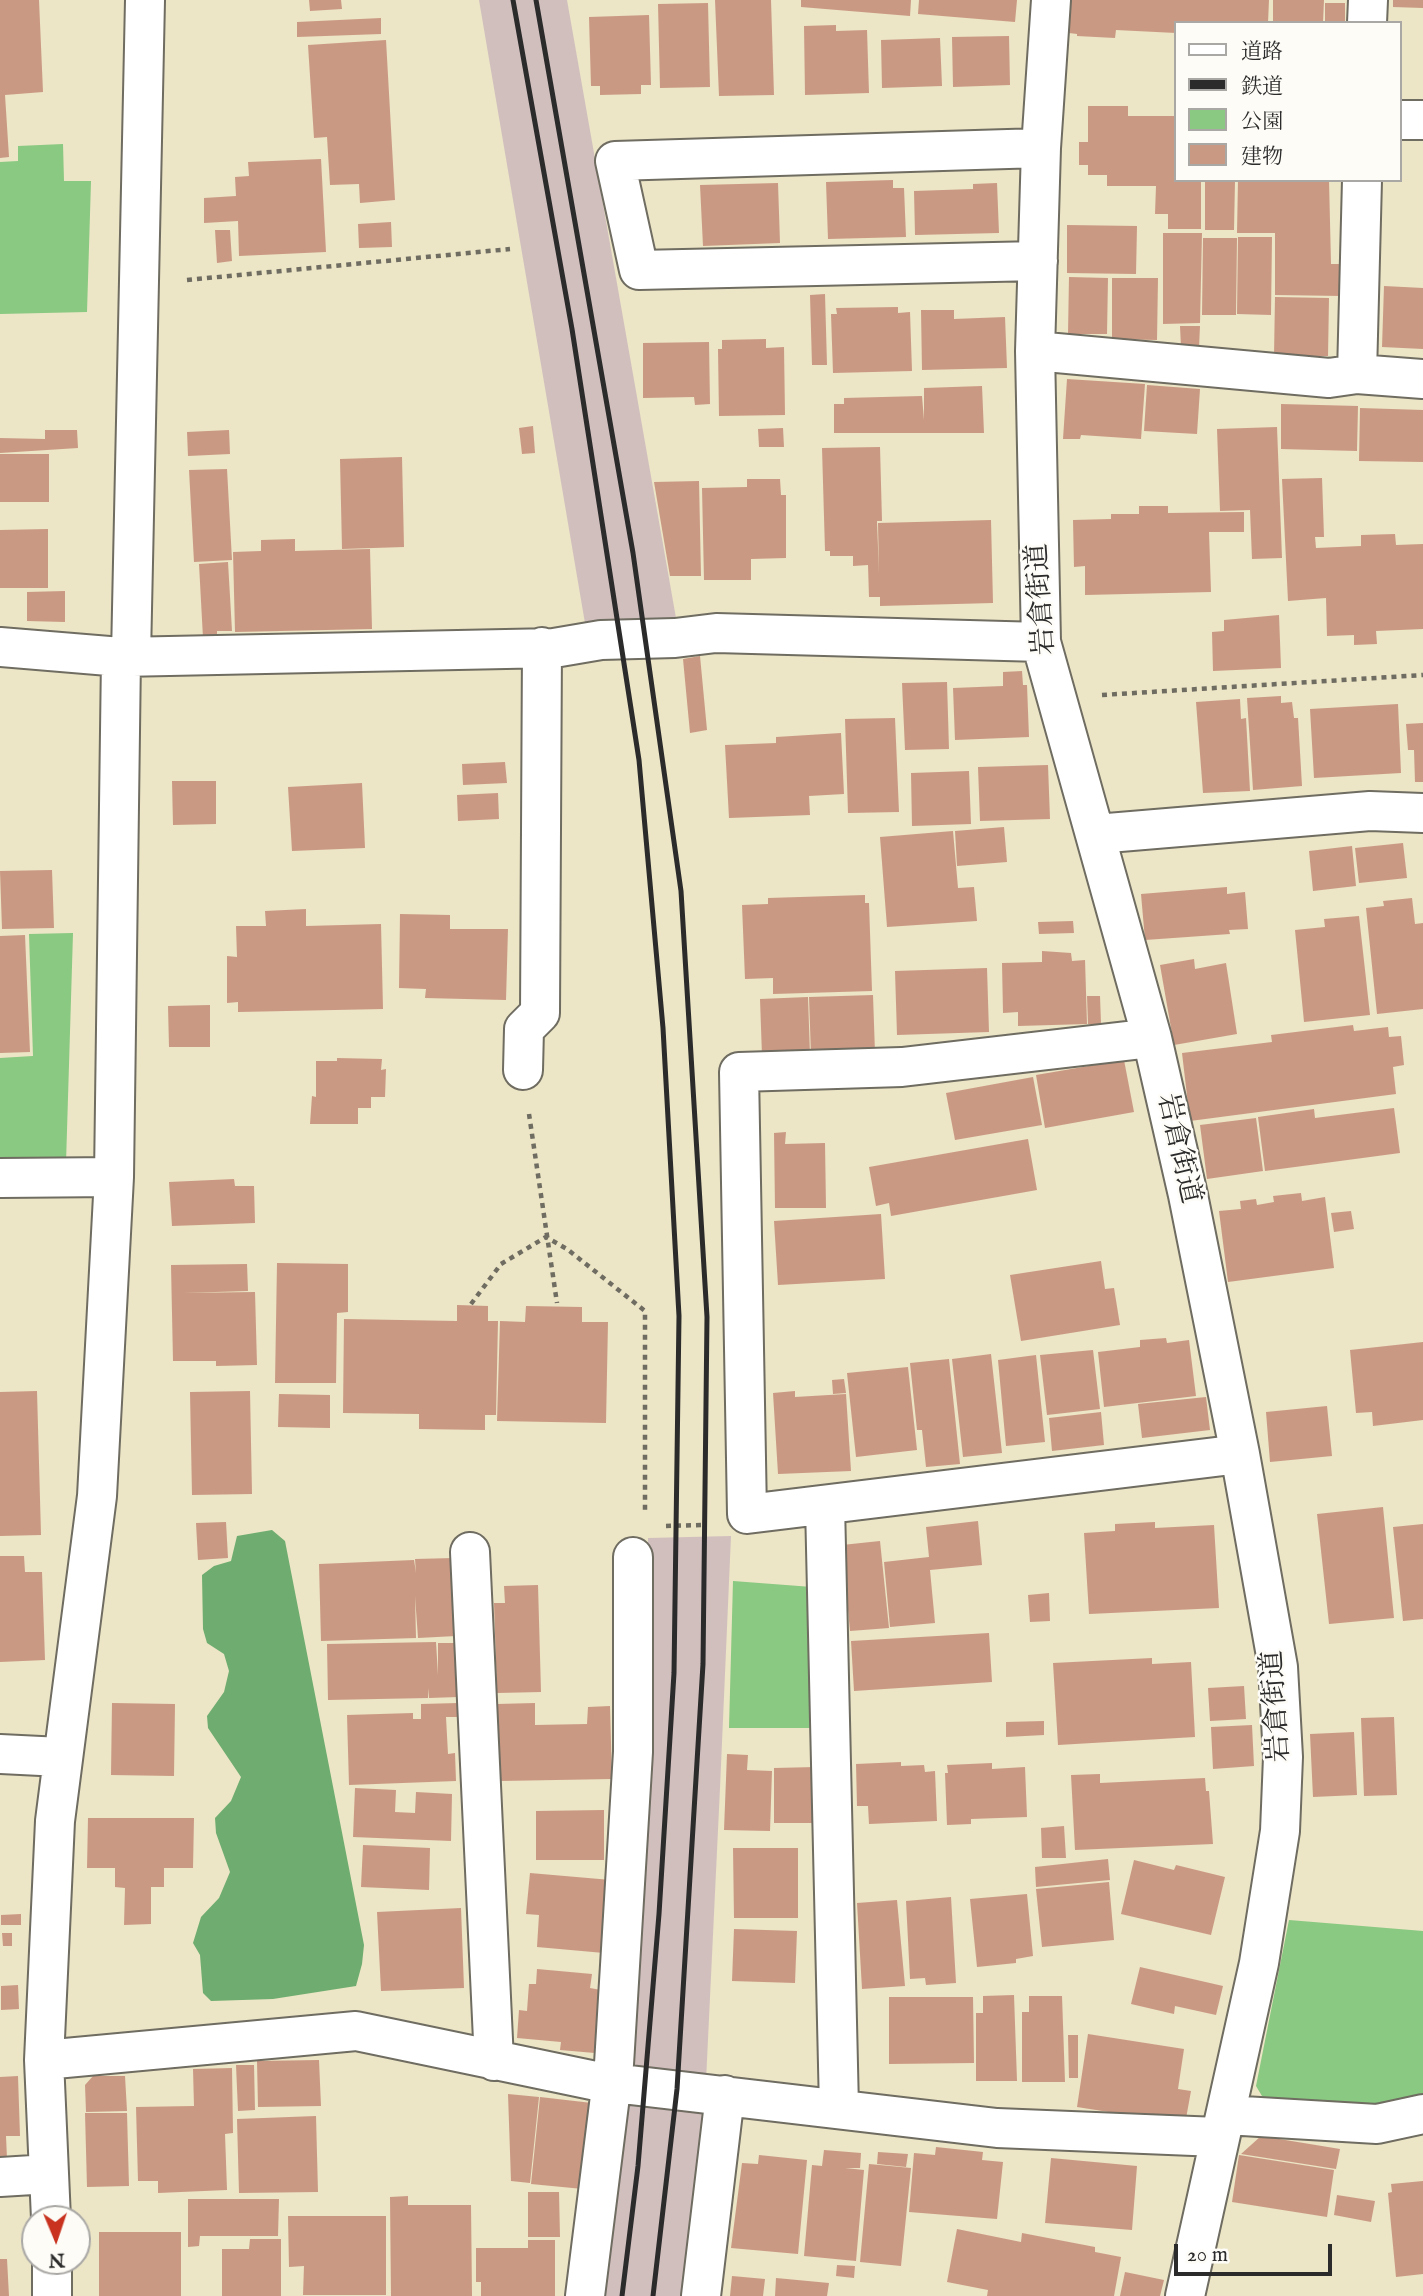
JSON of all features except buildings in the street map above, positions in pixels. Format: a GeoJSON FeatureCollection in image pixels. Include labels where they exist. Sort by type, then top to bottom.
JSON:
{"type":"FeatureCollection","features":[{"type":"Feature","properties":{"kind":"street"},"geometry":{"type":"LineString","coordinates":[[50,2205],[44,2060],[55,1821],[61,1757],[97,1496],[114,1177],[126,656],[140,284],[145,0]]}},
{"type":"Feature","properties":{"kind":"street","name":"岩倉街道"},"geometry":{"type":"LineString","coordinates":[[1051,0],[1041,148],[1035,351],[1041,642],[1152,1038],[1188,1195],[1240,1454],[1278,1667],[1283,1757],[1280,1831],[1259,1962],[1185,2296]]}},
{"type":"Feature","properties":{"kind":"street"},"geometry":{"type":"LineString","coordinates":[[1367,21],[1368,0]]}},
{"type":"Feature","properties":{"kind":"street"},"geometry":{"type":"LineString","coordinates":[[1402,120],[1423,120]]}},
{"type":"Feature","properties":{"kind":"street"},"geometry":{"type":"LineString","coordinates":[[1038,261],[639,270],[615,161],[1041,148]]}},
{"type":"Feature","properties":{"kind":"street"},"geometry":{"type":"LineString","coordinates":[[1357,374],[1362,182]]}},
{"type":"Feature","properties":{"kind":"street"},"geometry":{"type":"LineString","coordinates":[[1035,351],[1329,378],[1357,374],[1423,379]]}},
{"type":"Feature","properties":{"kind":"street"},"geometry":{"type":"LineString","coordinates":[[0,648],[126,656],[542,647],[601,640],[675,638],[716,633],[1041,642]]}},
{"type":"Feature","properties":{"kind":"street"},"geometry":{"type":"LineString","coordinates":[[523,1070],[524,1029],[540,1013],[542,647]]}},
{"type":"Feature","properties":{"kind":"street"},"geometry":{"type":"LineString","coordinates":[[1096,834],[1370,811],[1423,813]]}},
{"type":"Feature","properties":{"kind":"street"},"geometry":{"type":"LineString","coordinates":[[1152,1038],[902,1067],[738,1072],[747,1514],[1240,1454]]}},
{"type":"Feature","properties":{"kind":"street"},"geometry":{"type":"LineString","coordinates":[[0,1178],[114,1177]]}},
{"type":"Feature","properties":{"kind":"street"},"geometry":{"type":"LineString","coordinates":[[825,1505],[839,2108]]}},
{"type":"Feature","properties":{"kind":"street"},"geometry":{"type":"LineString","coordinates":[[585,2296],[614,2064],[643,1541]]}},
{"type":"Feature","properties":{"kind":"street"},"geometry":{"type":"LineString","coordinates":[[470,1552],[494,2061]]}},
{"type":"Feature","properties":{"kind":"street"},"geometry":{"type":"LineString","coordinates":[[0,1754],[61,1757]]}},
{"type":"Feature","properties":{"kind":"street"},"geometry":{"type":"LineString","coordinates":[[44,2060],[356,2031],[494,2061],[610,2082],[997,2128],[1377,2124],[1423,2114]]}},
{"type":"Feature","properties":{"kind":"street"},"geometry":{"type":"LineString","coordinates":[[701,2296],[725,2095]]}},
{"type":"Feature","properties":{"kind":"street"},"geometry":{"type":"LineString","coordinates":[[0,2177],[49,2174]]}},
{"type":"Feature","properties":{"kind":"street"},"geometry":{"type":"LineString","coordinates":[[52,2275],[52,2296]]}},
{"type":"Feature","properties":{"kind":"path"},"geometry":{"type":"LineString","coordinates":[[140,284],[510,249]]}},
{"type":"Feature","properties":{"kind":"path"},"geometry":{"type":"LineString","coordinates":[[1056,698],[1423,675]]}},
{"type":"Feature","properties":{"kind":"path"},"geometry":{"type":"LineString","coordinates":[[523,1070],[557,1303]]}},
{"type":"Feature","properties":{"kind":"path"},"geometry":{"type":"LineString","coordinates":[[471,1304],[501,1264],[546,1237]]}},
{"type":"Feature","properties":{"kind":"path"},"geometry":{"type":"LineString","coordinates":[[546,1237],[567,1249],[645,1311],[647,1511],[644,1519]]}},
{"type":"Feature","properties":{"kind":"path"},"geometry":{"type":"LineString","coordinates":[[643,1541],[715,1524]]}},
{"type":"Feature","properties":{"kind":"shaded area"},"geometry":{"type":"Polygon","coordinates":[[[479,0],[567,0],[676,618],[586,629],[479,0]]]}},
{"type":"Feature","properties":{"kind":"shaded area"},"geometry":{"type":"Polygon","coordinates":[[[731,1536],[706,2081],[624,2070],[647,1746],[648,1538],[731,1536]]]}},
{"type":"Feature","properties":{"kind":"shaded area"},"geometry":{"type":"Polygon","coordinates":[[[619,2095],[706,2108],[685,2296],[596,2296],[619,2095]]]}},
{"type":"Feature","properties":{"kind":"green space"},"geometry":{"type":"Polygon","coordinates":[[[63,144],[64,181],[91,181],[87,312],[0,314],[0,162],[18,161],[18,146],[63,144]]]}},
{"type":"Feature","properties":{"kind":"green space"},"geometry":{"type":"Polygon","coordinates":[[[73,933],[66,1163],[0,1164],[0,1058],[33,1056],[29,934],[73,933]]]}},
{"type":"Feature","properties":{"kind":"green space"},"geometry":{"type":"Polygon","coordinates":[[[272,1530],[285,1541],[364,1945],[362,1964],[356,1986],[273,1999],[211,2001],[203,1993],[200,1955],[193,1943],[201,1917],[219,1898],[230,1872],[216,1833],[215,1818],[231,1801],[241,1777],[208,1728],[207,1716],[224,1692],[229,1671],[224,1654],[207,1643],[203,1629],[202,1575],[214,1566],[231,1561],[237,1536],[272,1530]]]}},
{"type":"Feature","properties":{"kind":"green space"},"geometry":{"type":"Polygon","coordinates":[[[733,1581],[812,1587],[816,1728],[729,1728],[733,1581]]]}},
{"type":"Feature","properties":{"kind":"green space"},"geometry":{"type":"Polygon","coordinates":[[[1289,1920],[1423,1931],[1423,2096],[1374,2108],[1265,2101],[1256,2086],[1289,1920]]]}},
{"type":"Feature","properties":{"kind":"railway"},"geometry":{"type":"LineString","coordinates":[[513,0],[572,329],[639,760],[663,1028],[679,1316],[674,1673],[659,1914],[638,2166],[622,2296]]}},
{"type":"Feature","properties":{"kind":"railway"},"geometry":{"type":"LineString","coordinates":[[536,0],[633,553],[681,891],[707,1317],[703,1664],[677,2089],[653,2296]]}}]}
